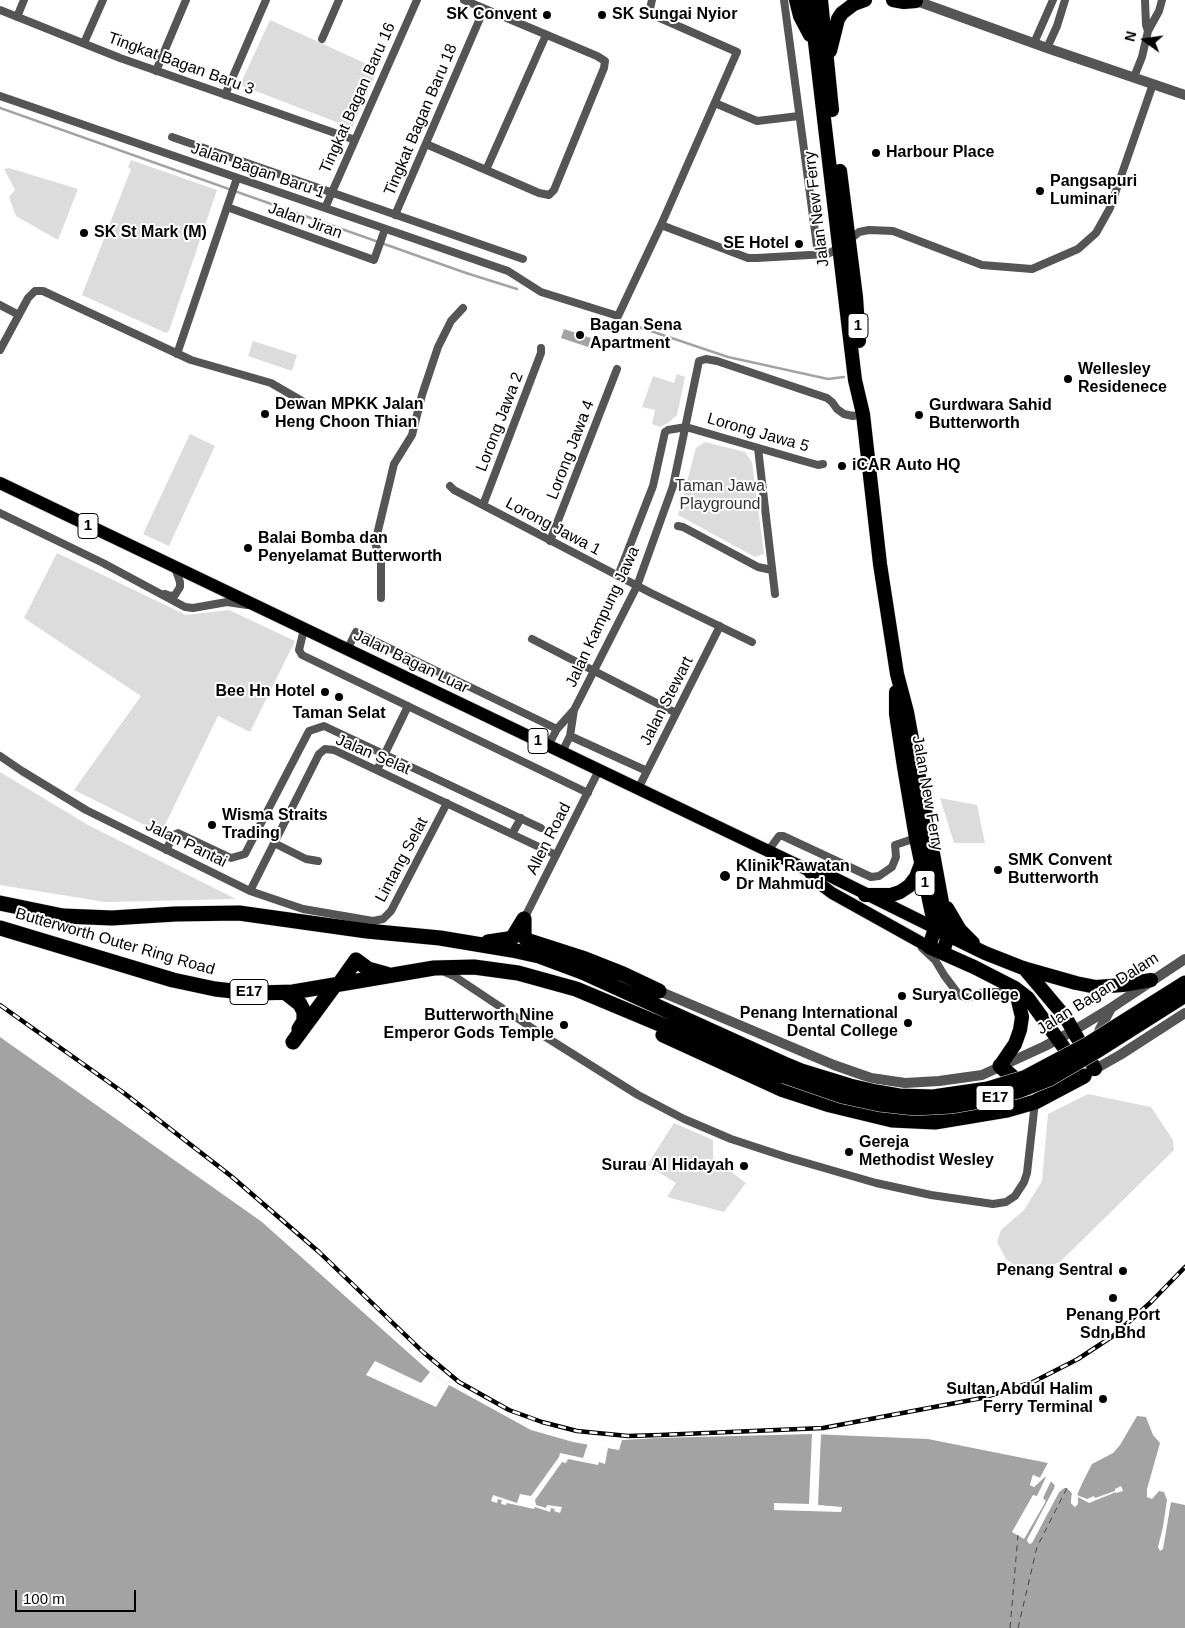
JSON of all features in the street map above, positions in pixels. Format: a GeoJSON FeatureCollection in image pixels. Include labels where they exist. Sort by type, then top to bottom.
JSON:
{"type":"FeatureCollection","features":[{"type":"Feature","properties":{"kind":"highway"},"geometry":{"type":"LineString","coordinates":[[796,0],[800,16],[822,58]]}},
{"type":"Feature","properties":{"kind":"highway","name":"Jalan New Ferry"},"geometry":{"type":"LineString","coordinates":[[810,0],[822,58]]}},
{"type":"Feature","properties":{"kind":"highway","name":"Jalan New Ferry"},"geometry":{"type":"LineString","coordinates":[[821,0],[822,58],[845,244],[855,380],[863,414],[875,526],[897,674],[907,712],[948,935],[943,952]]}},
{"type":"Feature","properties":{"kind":"highway"},"geometry":{"type":"LineString","coordinates":[[822,58],[842,13],[854,4],[865,0]]}},
{"type":"Feature","properties":{"kind":"highway"},"geometry":{"type":"LineString","coordinates":[[893,0],[904,2],[915,0]]}},
{"type":"Feature","properties":{"kind":"highway","name":"Jalan New Ferry"},"geometry":{"type":"LineString","coordinates":[[897,674],[896,714],[916,838],[935,928],[930,947]]}},
{"type":"Feature","properties":{"kind":"highway"},"geometry":{"type":"LineString","coordinates":[[864,894],[891,895],[900,892],[909,886],[916,877],[921,864]]}},
{"type":"Feature","properties":{"kind":"highway"},"geometry":{"type":"LineString","coordinates":[[941,896],[960,930],[985,953]]}},
{"type":"Feature","properties":{"kind":"highway","name":"Butterworth Outer Ring Road"},"geometry":{"type":"LineString","coordinates":[[0,903],[75,917],[112,918],[175,914],[239,914],[474,943],[539,956],[609,984],[786,1071],[842,1096],[879,1104],[915,1108],[951,1106],[1018,1091],[1049,1078],[1104,1047],[1185,995]]}},
{"type":"Feature","properties":{"kind":"highway"},"geometry":{"type":"LineString","coordinates":[[474,943],[508,939],[515,934],[524,920]]}},
{"type":"Feature","properties":{"kind":"highway"},"geometry":{"type":"LineString","coordinates":[[524,920],[524,934],[529,941],[616,971],[659,991]]}},
{"type":"Feature","properties":{"kind":"highway","name":"Butterworth Outer Ring Road"},"geometry":{"type":"LineString","coordinates":[[0,928],[173,980],[233,991],[286,993],[434,968],[474,967],[518,973],[561,983],[786,1071],[801,1071],[842,1084],[899,1096],[933,1097],[988,1089],[1024,1078],[1088,1044],[1185,983]]}},
{"type":"Feature","properties":{"kind":"highway","name":"1"},"geometry":{"type":"LineString","coordinates":[[935,928],[948,935]]}},
{"type":"Feature","properties":{"kind":"highway"},"geometry":{"type":"LineString","coordinates":[[948,935],[985,953],[1023,968],[1067,981],[1096,987],[1151,980]]}},
{"type":"Feature","properties":{"kind":"highway","name":"1"},"geometry":{"type":"LineString","coordinates":[[930,947],[943,952]]}},
{"type":"Feature","properties":{"kind":"highway"},"geometry":{"type":"LineString","coordinates":[[943,952],[1015,988],[1028,998],[1058,1039],[1090,1072]]}},
{"type":"Feature","properties":{"kind":"highway"},"geometry":{"type":"LineString","coordinates":[[539,956],[582,966],[659,991]]}},
{"type":"Feature","properties":{"kind":"highway"},"geometry":{"type":"LineString","coordinates":[[286,993],[300,1004],[304,1012],[304,1021],[293,1042],[356,960],[375,972],[390,974]]}},
{"type":"Feature","properties":{"kind":"highway"},"geometry":{"type":"LineString","coordinates":[[1023,968],[1066,1018],[1090,1072]]}},
{"type":"Feature","properties":{"kind":"highway"},"geometry":{"type":"LineString","coordinates":[[1007,1110],[1015,1103],[1019,1094],[1019,1087],[1015,1079],[1000,1066],[1015,1044],[1020,1030],[1022,1017],[1015,988]]}},
{"type":"Feature","properties":{"kind":"highway"},"geometry":{"type":"LineString","coordinates":[[592,995],[661,1034],[768,1084],[830,1105],[892,1120],[935,1122],[1007,1110],[1035,1102],[1090,1072]]}},
{"type":"Feature","properties":{"kind":"main road","name":"Jalan Bagan Luar"},"geometry":{"type":"LineString","coordinates":[[0,483],[768,851],[808,870],[820,871],[935,928]]}},
{"type":"Feature","properties":{"kind":"main road","name":"Jalan Bagan Luar"},"geometry":{"type":"LineString","coordinates":[[808,870],[816,881],[832,893],[930,947]]}},
{"type":"Feature","properties":{"kind":"street"},"geometry":{"type":"LineString","coordinates":[[17,17],[24,0]]}},
{"type":"Feature","properties":{"kind":"street"},"geometry":{"type":"LineString","coordinates":[[84,44],[103,0]]}},
{"type":"Feature","properties":{"kind":"street"},"geometry":{"type":"LineString","coordinates":[[156,70],[186,0]]}},
{"type":"Feature","properties":{"kind":"street"},"geometry":{"type":"LineString","coordinates":[[225,94],[266,0]]}},
{"type":"Feature","properties":{"kind":"street"},"geometry":{"type":"LineString","coordinates":[[322,39],[339,0]]}},
{"type":"Feature","properties":{"kind":"street","name":"Tingkat Bagan Baru 16"},"geometry":{"type":"LineString","coordinates":[[324,208],[417,0]]}},
{"type":"Feature","properties":{"kind":"street"},"geometry":{"type":"LineString","coordinates":[[426,144],[539,193],[549,194],[554,190],[604,68],[605,61],[597,56],[464,0]]}},
{"type":"Feature","properties":{"kind":"street"},"geometry":{"type":"LineString","coordinates":[[652,0],[650,9],[653,16],[737,52],[662,224],[748,258],[827,254],[845,244],[859,232],[893,230],[982,265],[1032,269],[1078,249],[1096,233],[1110,208],[1153,84]]}},
{"type":"Feature","properties":{"kind":"street","name":"Jalan New Ferry"},"geometry":{"type":"LineString","coordinates":[[784,0],[798,116],[818,254]]}},
{"type":"Feature","properties":{"kind":"street"},"geometry":{"type":"LineString","coordinates":[[915,0],[1185,95]]}},
{"type":"Feature","properties":{"kind":"street"},"geometry":{"type":"LineString","coordinates":[[1034,43],[1052,0]]}},
{"type":"Feature","properties":{"kind":"street"},"geometry":{"type":"LineString","coordinates":[[1047,48],[1057,26],[1065,0]]}},
{"type":"Feature","properties":{"kind":"street"},"geometry":{"type":"LineString","coordinates":[[1145,0],[1148,31]]}},
{"type":"Feature","properties":{"kind":"street"},"geometry":{"type":"LineString","coordinates":[[1134,77],[1142,57],[1148,31],[1159,11],[1162,0]]}},
{"type":"Feature","properties":{"kind":"street","name":"Tingkat Bagan Baru 18"},"geometry":{"type":"LineString","coordinates":[[395,214],[484,8]]}},
{"type":"Feature","properties":{"kind":"street","name":"Tingkat Bagan Baru 3"},"geometry":{"type":"LineString","coordinates":[[0,10],[84,44],[355,140]]}},
{"type":"Feature","properties":{"kind":"street"},"geometry":{"type":"LineString","coordinates":[[486,170],[546,35]]}},
{"type":"Feature","properties":{"kind":"street","name":"Jalan Bagan Baru 1"},"geometry":{"type":"LineString","coordinates":[[0,96],[508,271],[541,292],[618,316],[662,224]]}},
{"type":"Feature","properties":{"kind":"street"},"geometry":{"type":"LineString","coordinates":[[715,103],[758,121],[798,116]]}},
{"type":"Feature","properties":{"kind":"street","name":"Jalan Bagan Baru 1"},"geometry":{"type":"LineString","coordinates":[[172,138],[523,259]]}},
{"type":"Feature","properties":{"kind":"street"},"geometry":{"type":"LineString","coordinates":[[177,354],[237,178]]}},
{"type":"Feature","properties":{"kind":"street","name":"Jalan Jiran"},"geometry":{"type":"LineString","coordinates":[[227,208],[374,260],[385,229]]}},
{"type":"Feature","properties":{"kind":"street"},"geometry":{"type":"LineString","coordinates":[[508,271],[513,255]]}},
{"type":"Feature","properties":{"kind":"street"},"geometry":{"type":"LineString","coordinates":[[0,350],[28,298],[35,291],[42,291],[191,360],[271,383],[302,401],[306,406]]}},
{"type":"Feature","properties":{"kind":"street"},"geometry":{"type":"LineString","coordinates":[[0,305],[18,315]]}},
{"type":"Feature","properties":{"kind":"street"},"geometry":{"type":"LineString","coordinates":[[381,598],[381,560],[375,543],[394,464],[412,435],[422,395],[438,348],[452,320],[463,308]]}},
{"type":"Feature","properties":{"kind":"street","name":"Lorong Jawa 2"},"geometry":{"type":"LineString","coordinates":[[483,505],[541,353],[541,348]]}},
{"type":"Feature","properties":{"kind":"street","name":"Jalan Kampung Jawa"},"geometry":{"type":"LineString","coordinates":[[548,746],[557,729],[574,710],[637,586],[673,486],[699,360],[706,358],[717,361],[827,398],[844,414],[853,416],[863,414]]}},
{"type":"Feature","properties":{"kind":"street","name":"Lorong Jawa 4"},"geometry":{"type":"LineString","coordinates":[[550,541],[617,369]]}},
{"type":"Feature","properties":{"kind":"street"},"geometry":{"type":"LineString","coordinates":[[618,576],[653,486],[665,432],[686,427]]}},
{"type":"Feature","properties":{"kind":"street","name":"Lorong Jawa 5"},"geometry":{"type":"LineString","coordinates":[[686,427],[818,465],[823,464]]}},
{"type":"Feature","properties":{"kind":"street"},"geometry":{"type":"LineString","coordinates":[[758,448],[775,594]]}},
{"type":"Feature","properties":{"kind":"street","name":"Lorong Jawa 1"},"geometry":{"type":"LineString","coordinates":[[450,486],[454,490],[637,586],[752,642]]}},
{"type":"Feature","properties":{"kind":"street"},"geometry":{"type":"LineString","coordinates":[[0,513],[70,546],[185,607],[193,608],[227,602],[257,607]]}},
{"type":"Feature","properties":{"kind":"street"},"geometry":{"type":"LineString","coordinates":[[678,526],[758,567],[772,570]]}},
{"type":"Feature","properties":{"kind":"street"},"geometry":{"type":"LineString","coordinates":[[154,589],[170,596],[175,595],[180,582],[176,568]]}},
{"type":"Feature","properties":{"kind":"street","name":"Jalan Stewart"},"geometry":{"type":"LineString","coordinates":[[638,789],[720,626]]}},
{"type":"Feature","properties":{"kind":"street"},"geometry":{"type":"LineString","coordinates":[[304,629],[300,648],[302,655],[588,793]]}},
{"type":"Feature","properties":{"kind":"street"},"geometry":{"type":"LineString","coordinates":[[348,650],[356,632],[557,729]]}},
{"type":"Feature","properties":{"kind":"street"},"geometry":{"type":"LineString","coordinates":[[532,638],[676,713]]}},
{"type":"Feature","properties":{"kind":"street"},"geometry":{"type":"LineString","coordinates":[[377,770],[408,706]]}},
{"type":"Feature","properties":{"kind":"street","name":"Jalan Kampung Jawa"},"geometry":{"type":"LineString","coordinates":[[562,752],[570,736],[574,710]]}},
{"type":"Feature","properties":{"kind":"street"},"geometry":{"type":"LineString","coordinates":[[166,850],[174,835],[178,833],[234,858],[247,852],[311,729],[324,726],[541,828]]}},
{"type":"Feature","properties":{"kind":"street"},"geometry":{"type":"LineString","coordinates":[[570,736],[647,771]]}},
{"type":"Feature","properties":{"kind":"street","name":"Jalan Selat"},"geometry":{"type":"LineString","coordinates":[[250,890],[319,754],[325,748],[334,750],[556,855]]}},
{"type":"Feature","properties":{"kind":"street","name":"Jalan Pantai"},"geometry":{"type":"LineString","coordinates":[[0,756],[86,810],[250,890],[304,909],[373,921]]}},
{"type":"Feature","properties":{"kind":"street","name":"Allen Road"},"geometry":{"type":"LineString","coordinates":[[524,920],[599,770]]}},
{"type":"Feature","properties":{"kind":"street","name":"Lintang Selat"},"geometry":{"type":"LineString","coordinates":[[373,921],[383,919],[391,911],[447,803]]}},
{"type":"Feature","properties":{"kind":"street"},"geometry":{"type":"LineString","coordinates":[[512,834],[521,818]]}},
{"type":"Feature","properties":{"kind":"street"},"geometry":{"type":"LineString","coordinates":[[258,830],[306,859],[318,861]]}},
{"type":"Feature","properties":{"kind":"street"},"geometry":{"type":"LineString","coordinates":[[768,851],[779,836],[783,836],[871,877],[879,876],[892,867],[896,857],[895,844],[916,838]]}},
{"type":"Feature","properties":{"kind":"street"},"geometry":{"type":"LineString","coordinates":[[909,935],[935,960],[944,976],[960,995],[967,998],[984,992],[1006,992],[1015,988]]}},
{"type":"Feature","properties":{"kind":"street","name":"Jalan Bagan Dalam"},"geometry":{"type":"LineString","coordinates":[[659,991],[834,1065],[871,1078],[905,1084],[982,1074],[1000,1066],[1073,1031],[1112,1008],[1151,980],[1185,959]]}},
{"type":"Feature","properties":{"kind":"street"},"geometry":{"type":"LineString","coordinates":[[434,968],[454,976],[638,1095],[684,1118],[731,1139],[876,1183],[932,1195],[993,1204],[1006,1202],[1015,1196],[1024,1182],[1027,1173],[1035,1102]]}},
{"type":"Feature","properties":{"kind":"street"},"geometry":{"type":"LineString","coordinates":[[1112,1008],[1102,1022],[1098,1038],[1101,1044],[1120,1055]]}},
{"type":"Feature","properties":{"kind":"street"},"geometry":{"type":"LineString","coordinates":[[1090,1072],[1185,1013]]}},
{"type":"Feature","properties":{"kind":"green space"},"geometry":{"type":"Polygon","coordinates":[[[270,20],[378,69],[352,128],[240,85],[270,20]]]}},
{"type":"Feature","properties":{"kind":"green space"},"geometry":{"type":"Polygon","coordinates":[[[131,160],[217,190],[169,331],[166,333],[82,295],[131,169],[128,167],[131,160]]]}},
{"type":"Feature","properties":{"kind":"green space"},"geometry":{"type":"Polygon","coordinates":[[[9,168],[78,189],[58,240],[16,216],[9,197],[15,190],[4,169],[9,168]]]}},
{"type":"Feature","properties":{"kind":"green space"},"geometry":{"type":"Polygon","coordinates":[[[253,341],[297,355],[292,371],[248,356],[253,341]]]}},
{"type":"Feature","properties":{"kind":"green space"},"geometry":{"type":"Polygon","coordinates":[[[677,374],[685,377],[677,415],[660,427],[652,424],[655,410],[642,407],[653,376],[674,383],[677,374]]]}},
{"type":"Feature","properties":{"kind":"green space"},"geometry":{"type":"Polygon","coordinates":[[[190,434],[215,446],[169,546],[143,534],[190,434]]]}},
{"type":"Feature","properties":{"kind":"green space","name":"Taman Jawa Playground"},"geometry":{"type":"Polygon","coordinates":[[[705,442],[745,452],[752,462],[764,554],[755,557],[678,515],[696,448],[705,442]]]}},
{"type":"Feature","properties":{"kind":"green space"},"geometry":{"type":"Polygon","coordinates":[[[57,553],[186,615],[229,610],[295,641],[250,732],[218,716],[161,833],[74,790],[141,696],[24,618],[57,553]]]}},
{"type":"Feature","properties":{"kind":"green space"},"geometry":{"type":"Polygon","coordinates":[[[0,772],[88,825],[236,899],[105,902],[0,885],[0,772]]]}},
{"type":"Feature","properties":{"kind":"green space"},"geometry":{"type":"Polygon","coordinates":[[[940,798],[977,805],[985,843],[954,843],[940,798]]]}},
{"type":"Feature","properties":{"kind":"green space"},"geometry":{"type":"Polygon","coordinates":[[[1088,1094],[1151,1107],[1173,1140],[1174,1150],[1060,1262],[1029,1275],[1006,1259],[997,1242],[1001,1230],[1024,1210],[1042,1181],[1048,1114],[1088,1094]]]}},
{"type":"Feature","properties":{"kind":"green space"},"geometry":{"type":"Polygon","coordinates":[[[674,1123],[713,1140],[713,1158],[746,1183],[724,1212],[667,1197],[676,1183],[647,1165],[674,1123]]]}},
{"type":"Feature","properties":{"kind":"shaded area"},"geometry":{"type":"Polygon","coordinates":[[[564,329],[591,338],[588,347],[561,338],[564,329]]]}},
{"type":"Feature","properties":{"kind":"shaded area"},"geometry":{"type":"Polygon","coordinates":[[[0,1037],[262,1222],[430,1372],[449,1385],[531,1430],[573,1442],[619,1450],[622,1440],[659,1438],[812,1434],[928,1439],[1048,1463],[1040,1478],[1033,1475],[1030,1485],[1034,1487],[1045,1476],[1055,1485],[1027,1540],[1030,1543],[1059,1492],[1067,1488],[1072,1493],[1071,1503],[1075,1507],[1078,1491],[1092,1464],[1113,1453],[1120,1445],[1137,1416],[1146,1417],[1153,1435],[1160,1443],[1147,1489],[1147,1497],[1152,1499],[1159,1491],[1164,1492],[1167,1500],[1158,1547],[1160,1551],[1163,1549],[1171,1502],[1185,1505],[1185,1628],[0,1628],[0,1037]]]}},
{"type":"Feature","properties":{"kind":"pier"},"geometry":{"type":"Polygon","coordinates":[[[375,1361],[421,1383],[430,1372],[449,1385],[436,1407],[366,1375],[375,1361]]]}},
{"type":"Feature","properties":{"kind":"pier"},"geometry":{"type":"Polygon","coordinates":[[[812,1434],[821,1434],[818,1505],[842,1507],[841,1512],[774,1510],[774,1503],[809,1504],[812,1434]]]}},
{"type":"Feature","properties":{"kind":"pier"},"geometry":{"type":"Polygon","coordinates":[[[588,1443],[608,1448],[605,1464],[599,1462],[598,1465],[568,1459],[566,1463],[562,1462],[535,1500],[536,1505],[546,1508],[547,1505],[562,1507],[560,1513],[551,1508],[550,1512],[535,1507],[534,1509],[507,1503],[506,1505],[501,1504],[502,1500],[498,1499],[497,1503],[491,1501],[493,1495],[517,1503],[520,1494],[531,1496],[560,1453],[583,1458],[588,1443]]]}},
{"type":"Feature","properties":{"kind":"pier"},"geometry":{"type":"Polygon","coordinates":[[[1049,1461],[1050,1464],[1045,1474],[1057,1483],[1057,1490],[1030,1541],[1057,1491],[1062,1486],[1068,1486],[1074,1491],[1073,1502],[1075,1503],[1076,1490],[1085,1471],[1087,1472],[1077,1495],[1087,1499],[1094,1496],[1095,1498],[1115,1491],[1115,1489],[1121,1486],[1123,1491],[1089,1503],[1078,1497],[1078,1504],[1075,1507],[1071,1503],[1072,1493],[1067,1488],[1064,1488],[1059,1492],[1032,1543],[1029,1544],[1027,1540],[1054,1489],[1055,1485],[1051,1481],[1043,1498],[1046,1501],[1024,1539],[1012,1532],[1033,1495],[1037,1496],[1046,1477],[1034,1487],[1030,1485],[1033,1475],[1040,1478],[1049,1461]]]}},
{"type":"Feature","properties":{"kind":"waterway"},"geometry":{"type":"LineString","coordinates":[[0,108],[466,273],[517,289]]}},
{"type":"Feature","properties":{"kind":"waterway"},"geometry":{"type":"LineString","coordinates":[[615,319],[728,357],[828,379],[844,377]]}},
{"type":"Feature","properties":{"kind":"ferry route"},"geometry":{"type":"LineString","coordinates":[[1018,1628],[1037,1547],[1067,1488]]}},
{"type":"Feature","properties":{"kind":"ferry route"},"geometry":{"type":"LineString","coordinates":[[1010,1628],[1018,1535]]}},
{"type":"Feature","properties":{"kind":"railway"},"geometry":{"type":"LineString","coordinates":[[0,1005],[124,1093],[231,1176],[319,1252],[423,1352],[459,1382],[509,1410],[542,1422],[577,1431],[628,1436],[823,1428],[982,1398],[1033,1382],[1078,1359],[1113,1336],[1151,1302],[1185,1267]]}},
{"type":"Feature","properties":{"kind":"place","name":"SK Convent"},"geometry":{"type":"Point","coordinates":[547,15]}},
{"type":"Feature","properties":{"kind":"place","name":"SK Sungai Nyior"},"geometry":{"type":"Point","coordinates":[602,15]}},
{"type":"Feature","properties":{"kind":"place","name":"Harbour Place"},"geometry":{"type":"Point","coordinates":[876,153]}},
{"type":"Feature","properties":{"kind":"place","name":"Pangsapuri Luminari"},"geometry":{"type":"Point","coordinates":[1040,191]}},
{"type":"Feature","properties":{"kind":"place","name":"SK St Mark (M)"},"geometry":{"type":"Point","coordinates":[84,233]}},
{"type":"Feature","properties":{"kind":"place","name":"SE Hotel"},"geometry":{"type":"Point","coordinates":[799,244]}},
{"type":"Feature","properties":{"kind":"place","name":"Bagan Sena Apartment"},"geometry":{"type":"Point","coordinates":[580,335]}},
{"type":"Feature","properties":{"kind":"place","name":"Wellesley Residenece"},"geometry":{"type":"Point","coordinates":[1068,379]}},
{"type":"Feature","properties":{"kind":"place","name":"Dewan MPKK Jalan Heng Choon Thian"},"geometry":{"type":"Point","coordinates":[265,414]}},
{"type":"Feature","properties":{"kind":"place","name":"Gurdwara Sahid Butterworth"},"geometry":{"type":"Point","coordinates":[919,415]}},
{"type":"Feature","properties":{"kind":"place","name":"iCAR Auto HQ"},"geometry":{"type":"Point","coordinates":[842,466]}},
{"type":"Feature","properties":{"kind":"place","name":"Balai Bomba dan Penyelamat Butterworth"},"geometry":{"type":"Point","coordinates":[248,548]}},
{"type":"Feature","properties":{"kind":"place","name":"Bee Hn Hotel"},"geometry":{"type":"Point","coordinates":[325,692]}},
{"type":"Feature","properties":{"kind":"place","name":"Taman Selat"},"geometry":{"type":"Point","coordinates":[339,697]}},
{"type":"Feature","properties":{"kind":"place","name":"Wisma Straits Trading"},"geometry":{"type":"Point","coordinates":[212,825]}},
{"type":"Feature","properties":{"kind":"place","name":"SMK Convent Butterworth"},"geometry":{"type":"Point","coordinates":[998,870]}},
{"type":"Feature","properties":{"kind":"place","name":"Klinik Rawatan Dr Mahmud"},"geometry":{"type":"Point","coordinates":[725,876]}},
{"type":"Feature","properties":{"kind":"place","name":"Surya College"},"geometry":{"type":"Point","coordinates":[902,996]}},
{"type":"Feature","properties":{"kind":"place","name":"Penang International Dental College"},"geometry":{"type":"Point","coordinates":[908,1023]}},
{"type":"Feature","properties":{"kind":"place","name":"Butterworth Nine Emperor Gods Temple"},"geometry":{"type":"Point","coordinates":[564,1025]}},
{"type":"Feature","properties":{"kind":"place","name":"Gereja Methodist Wesley"},"geometry":{"type":"Point","coordinates":[849,1152]}},
{"type":"Feature","properties":{"kind":"place","name":"Surau Al Hidayah"},"geometry":{"type":"Point","coordinates":[744,1166]}},
{"type":"Feature","properties":{"kind":"place","name":"Penang Sentral"},"geometry":{"type":"Point","coordinates":[1123,1271]}},
{"type":"Feature","properties":{"kind":"place","name":"Penang Port Sdn Bhd"},"geometry":{"type":"Point","coordinates":[1113,1298]}},
{"type":"Feature","properties":{"kind":"place","name":"Sultan Abdul Halim Ferry Terminal"},"geometry":{"type":"Point","coordinates":[1103,1399]}}]}
